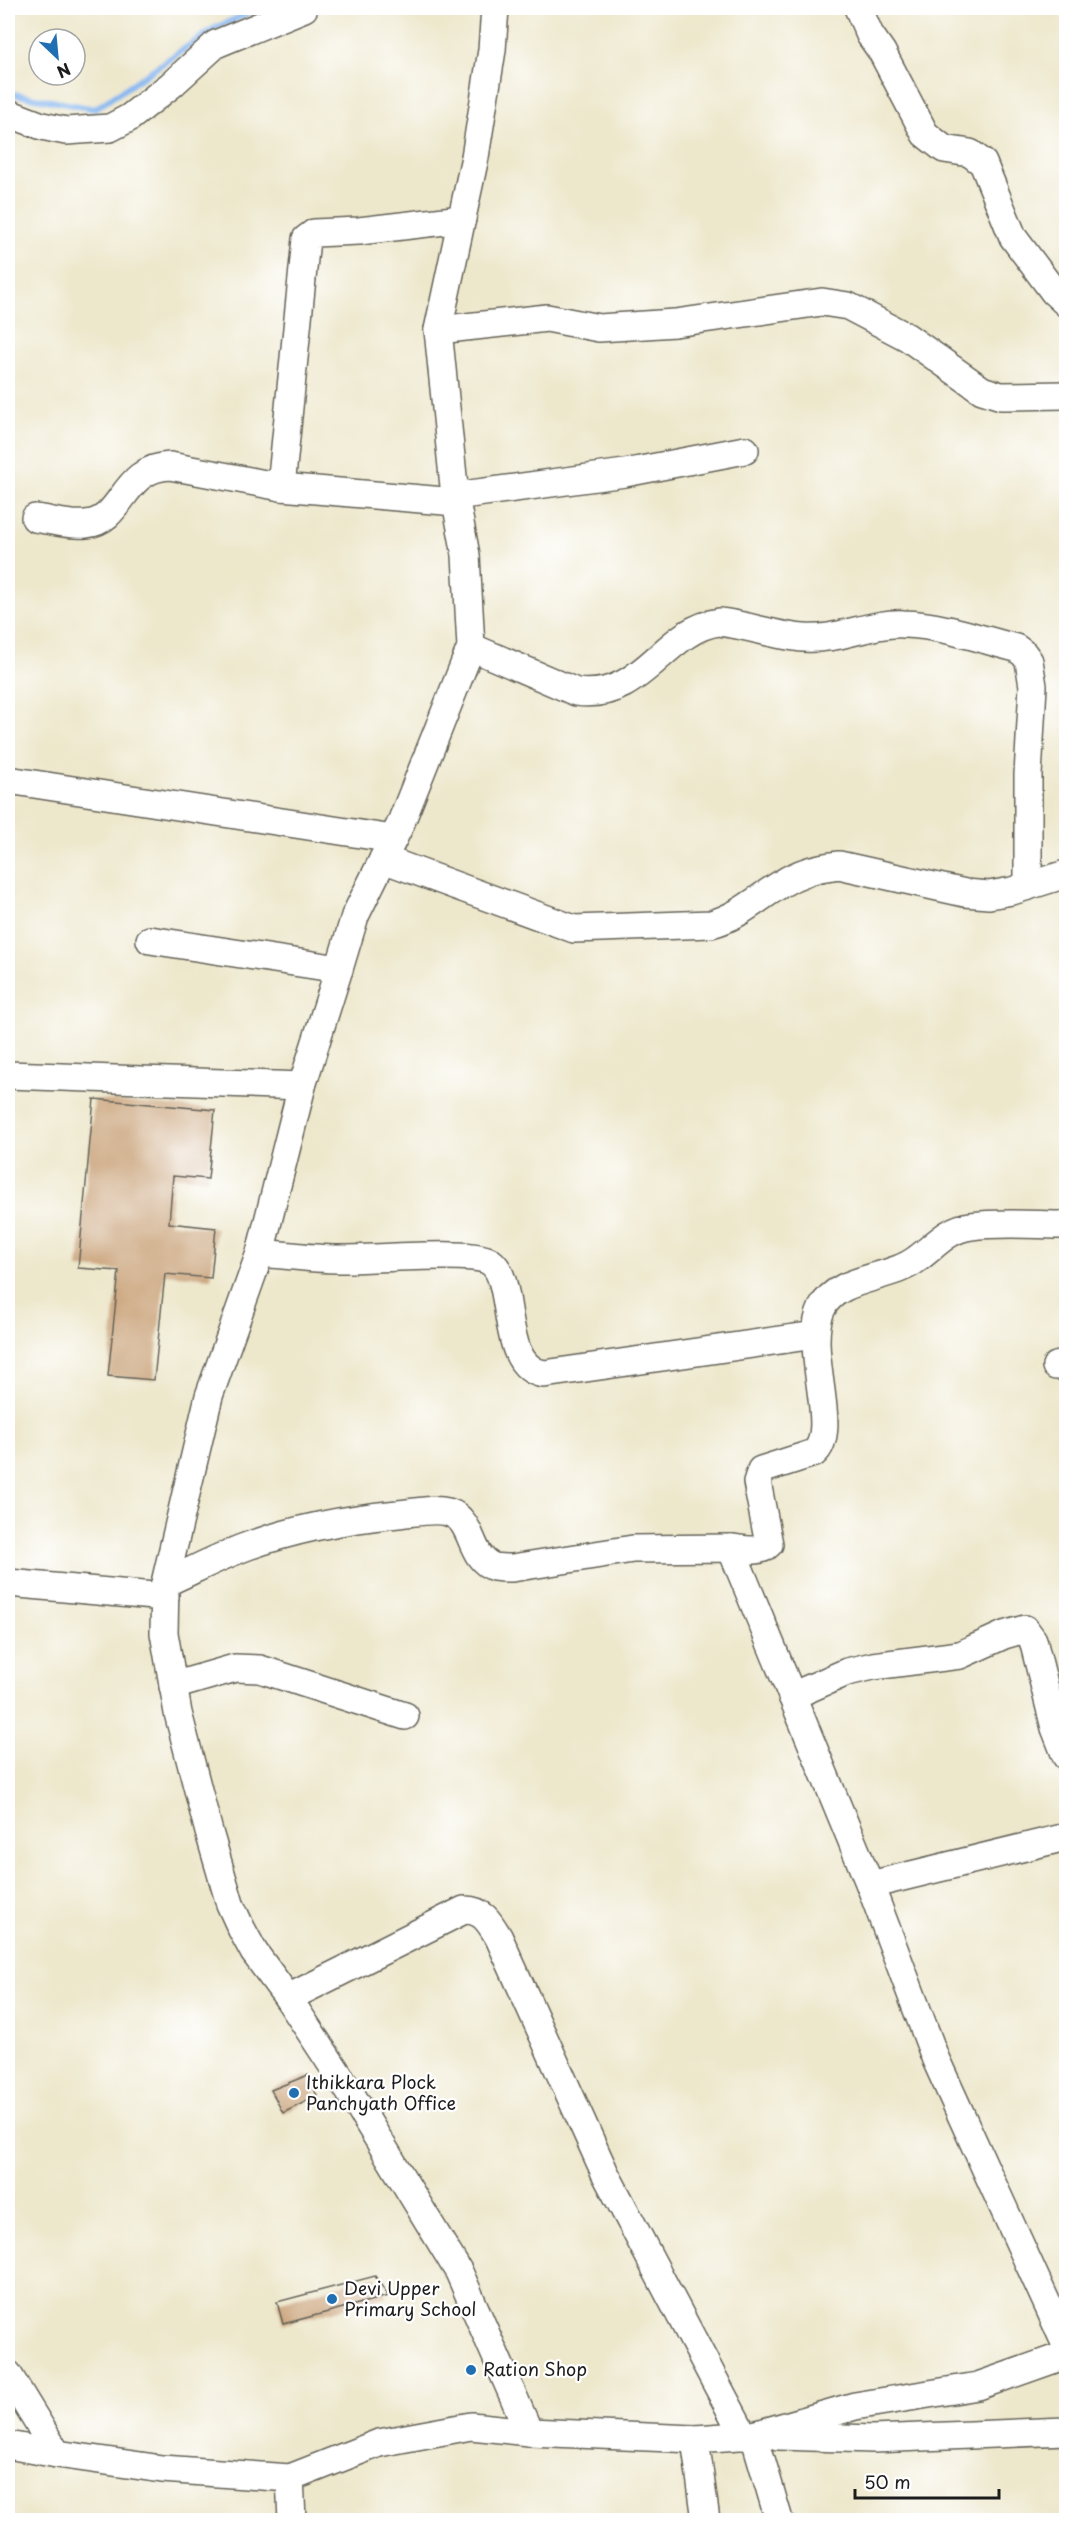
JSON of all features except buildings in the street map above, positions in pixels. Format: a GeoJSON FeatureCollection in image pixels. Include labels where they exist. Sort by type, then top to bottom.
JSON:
{"type":"FeatureCollection","features":[{"type":"Feature","properties":{"kind":"street"},"geometry":{"type":"LineString","coordinates":[[8,113],[42,126],[66,131],[111,128],[162,91],[216,44],[304,8]]}},
{"type":"Feature","properties":{"kind":"street"},"geometry":{"type":"LineString","coordinates":[[495,8],[492,50],[475,157],[438,330],[456,499],[466,555],[471,647],[388,849],[355,916],[302,1086],[260,1253],[209,1396],[165,1590],[164,1633],[173,1686],[208,1832],[230,1904],[254,1952],[288,1998],[346,2086],[459,2272],[529,2432]]}},
{"type":"Feature","properties":{"kind":"street"},"geometry":{"type":"LineString","coordinates":[[858,8],[870,35],[888,61],[925,134],[944,149],[970,153],[983,163],[1013,237],[1054,292],[1066,303]]}},
{"type":"Feature","properties":{"kind":"street"},"geometry":{"type":"LineString","coordinates":[[281,487],[306,239],[314,233],[359,231],[462,219]]}},
{"type":"Feature","properties":{"kind":"street"},"geometry":{"type":"LineString","coordinates":[[438,330],[547,318],[599,328],[664,324],[822,302],[848,306],[908,337],[982,390],[1001,396],[1066,395]]}},
{"type":"Feature","properties":{"kind":"street"},"geometry":{"type":"LineString","coordinates":[[35,518],[86,525],[95,522],[114,508],[136,479],[156,466],[170,466],[281,487],[456,499],[625,473],[745,450]]}},
{"type":"Feature","properties":{"kind":"street"},"geometry":{"type":"LineString","coordinates":[[471,647],[576,692],[588,694],[625,685],[688,634],[706,624],[718,622],[806,639],[904,624],[954,632],[1016,648],[1029,661],[1033,686],[1028,775],[1028,886]]}},
{"type":"Feature","properties":{"kind":"street"},"geometry":{"type":"LineString","coordinates":[[8,780],[388,849],[574,929],[711,924],[725,921],[783,883],[825,866],[839,865],[965,893],[989,895],[1066,874]]}},
{"type":"Feature","properties":{"kind":"street"},"geometry":{"type":"LineString","coordinates":[[150,940],[339,969]]}},
{"type":"Feature","properties":{"kind":"street"},"geometry":{"type":"LineString","coordinates":[[8,1075],[302,1086]]}},
{"type":"Feature","properties":{"kind":"street"},"geometry":{"type":"LineString","coordinates":[[8,1584],[165,1590],[224,1555],[261,1542],[312,1528],[363,1518],[432,1511],[448,1512],[461,1519],[482,1560],[494,1567],[512,1568],[633,1549],[758,1550],[766,1548],[769,1544],[757,1482],[760,1470],[814,1453],[820,1448],[824,1439],[825,1427],[816,1365],[815,1335],[821,1309],[828,1298],[842,1287],[890,1273],[916,1260],[944,1235],[970,1226],[1066,1225]]}},
{"type":"Feature","properties":{"kind":"street"},"geometry":{"type":"LineString","coordinates":[[260,1253],[335,1260],[461,1257],[488,1260],[499,1272],[516,1345],[525,1361],[537,1373],[544,1374],[815,1335]]}},
{"type":"Feature","properties":{"kind":"street"},"geometry":{"type":"LineString","coordinates":[[731,1548],[870,1885],[936,2060],[1066,2345]]}},
{"type":"Feature","properties":{"kind":"street"},"geometry":{"type":"LineString","coordinates":[[792,1696],[847,1672],[893,1663],[960,1656],[1004,1635],[1025,1629],[1033,1640],[1055,1728],[1066,1756]]}},
{"type":"Feature","properties":{"kind":"street"},"geometry":{"type":"LineString","coordinates":[[173,1686],[235,1668],[260,1670],[405,1716]]}},
{"type":"Feature","properties":{"kind":"street"},"geometry":{"type":"LineString","coordinates":[[870,1885],[1066,1837]]}},
{"type":"Feature","properties":{"kind":"street"},"geometry":{"type":"LineString","coordinates":[[288,1998],[464,1910],[474,1910],[483,1915],[499,1938],[605,2174],[749,2435],[779,2520]]}},
{"type":"Feature","properties":{"kind":"street"},"geometry":{"type":"LineString","coordinates":[[749,2435],[855,2406],[978,2386],[1066,2355]]}},
{"type":"Feature","properties":{"kind":"street"},"geometry":{"type":"LineString","coordinates":[[8,2374],[57,2454]]}},
{"type":"Feature","properties":{"kind":"street"},"geometry":{"type":"LineString","coordinates":[[8,2445],[162,2469],[290,2478],[379,2443],[471,2426],[529,2432],[695,2439],[749,2435],[873,2439],[1066,2431]]}},
{"type":"Feature","properties":{"kind":"street"},"geometry":{"type":"LineString","coordinates":[[695,2439],[706,2520]]}},
{"type":"Feature","properties":{"kind":"street"},"geometry":{"type":"LineString","coordinates":[[290,2478],[292,2520]]}},
{"type":"Feature","properties":{"kind":"waterway"},"geometry":{"type":"LineString","coordinates":[[8,93],[95,109],[215,28],[260,8]]}},
{"type":"Feature","properties":{"kind":"place","name":"Ithikkara Plock Panchyath Office"},"geometry":{"type":"Point","coordinates":[294,2093]}},
{"type":"Feature","properties":{"kind":"place","name":"Devi Upper Primary School"},"geometry":{"type":"Point","coordinates":[332,2299]}},
{"type":"Feature","properties":{"kind":"place","name":"Ration Shop"},"geometry":{"type":"Point","coordinates":[471,2370]}}]}
